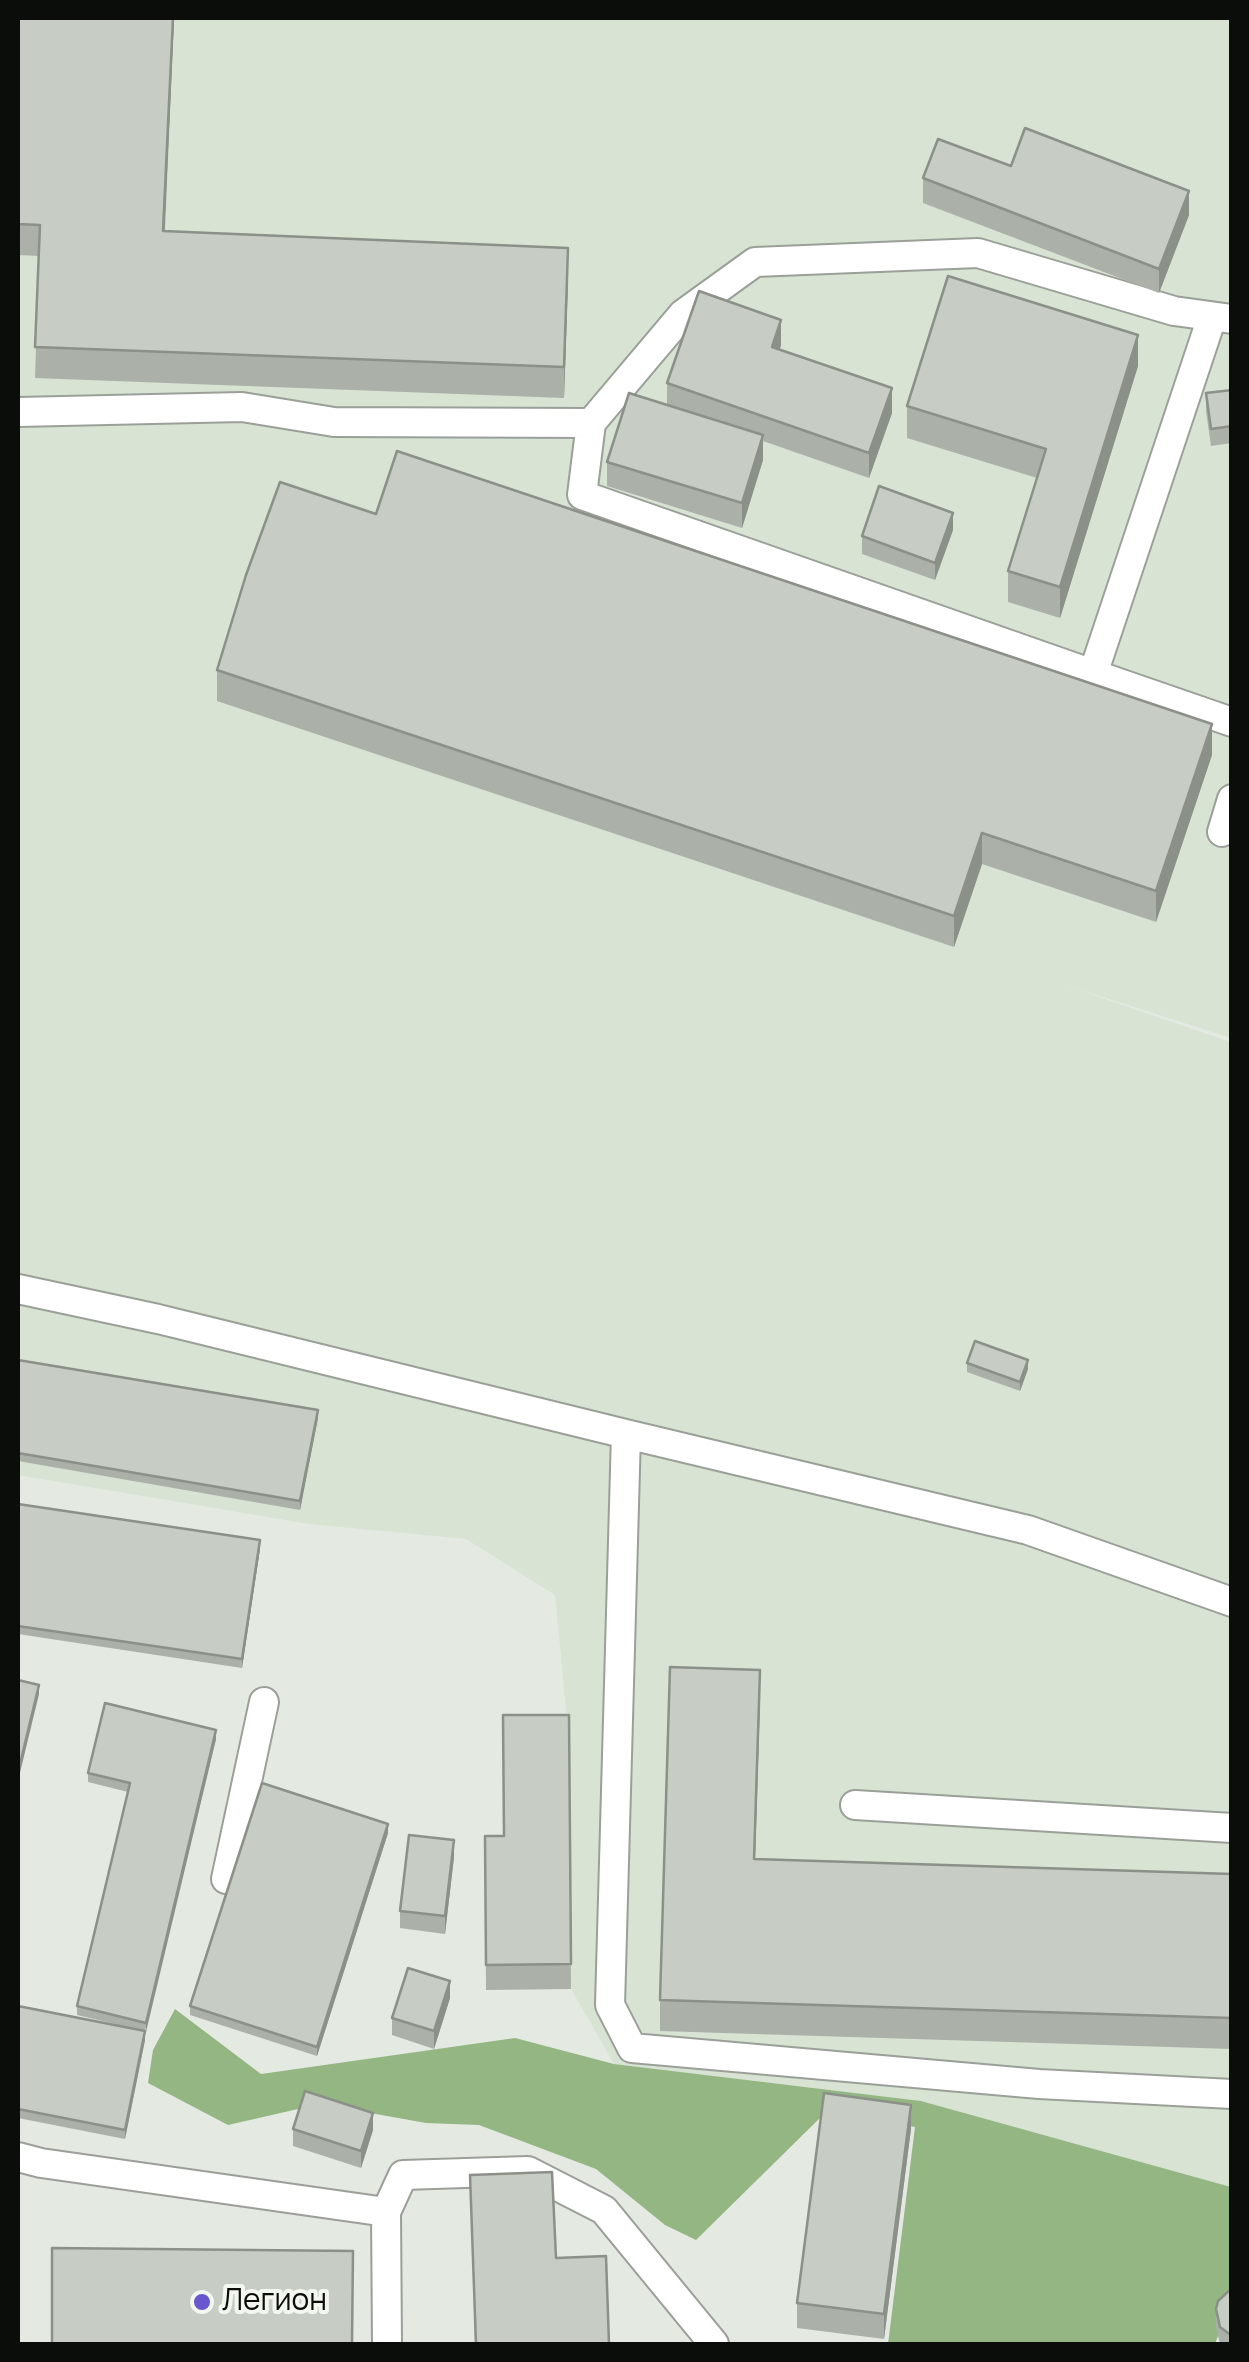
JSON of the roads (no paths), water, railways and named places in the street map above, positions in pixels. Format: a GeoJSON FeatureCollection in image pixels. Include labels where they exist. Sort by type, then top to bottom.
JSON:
{"type":"FeatureCollection","features":[{"type":"Feature","properties":{"kind":"lane"},"geometry":{"type":"LineString","coordinates":[[1093,674],[1222,318],[1174,312],[978,253],[755,262],[683,314],[590,423],[582,495],[1093,674],[1232,722]]}},
{"type":"Feature","properties":{"kind":"lane"},"geometry":{"type":"LineString","coordinates":[[18,412],[242,406],[334,422],[590,423]]}},
{"type":"Feature","properties":{"kind":"lane"},"geometry":{"type":"LineString","coordinates":[[1222,832],[1232,799]]}},
{"type":"Feature","properties":{"kind":"lane"},"geometry":{"type":"LineString","coordinates":[[18,1289],[158,1319],[1028,1530],[1232,1602]]}},
{"type":"Feature","properties":{"kind":"lane"},"geometry":{"type":"LineString","coordinates":[[626,1434],[610,2005],[632,2048],[1039,2084],[1232,2094]]}},
{"type":"Feature","properties":{"kind":"lane"},"geometry":{"type":"LineString","coordinates":[[226,1878],[264,1702]]}},
{"type":"Feature","properties":{"kind":"lane"},"geometry":{"type":"LineString","coordinates":[[855,1806],[1232,1828]]}},
{"type":"Feature","properties":{"kind":"lane"},"geometry":{"type":"LineString","coordinates":[[18,2157],[386,2212]]}},
{"type":"Feature","properties":{"kind":"lane"},"geometry":{"type":"LineString","coordinates":[[387,2344],[386,2212],[403,2176],[528,2171],[604,2210],[714,2344]]}},
{"type":"Feature","properties":{"kind":"place","name":"Легион"},"geometry":{"type":"Point","coordinates":[202,2302]}}]}
